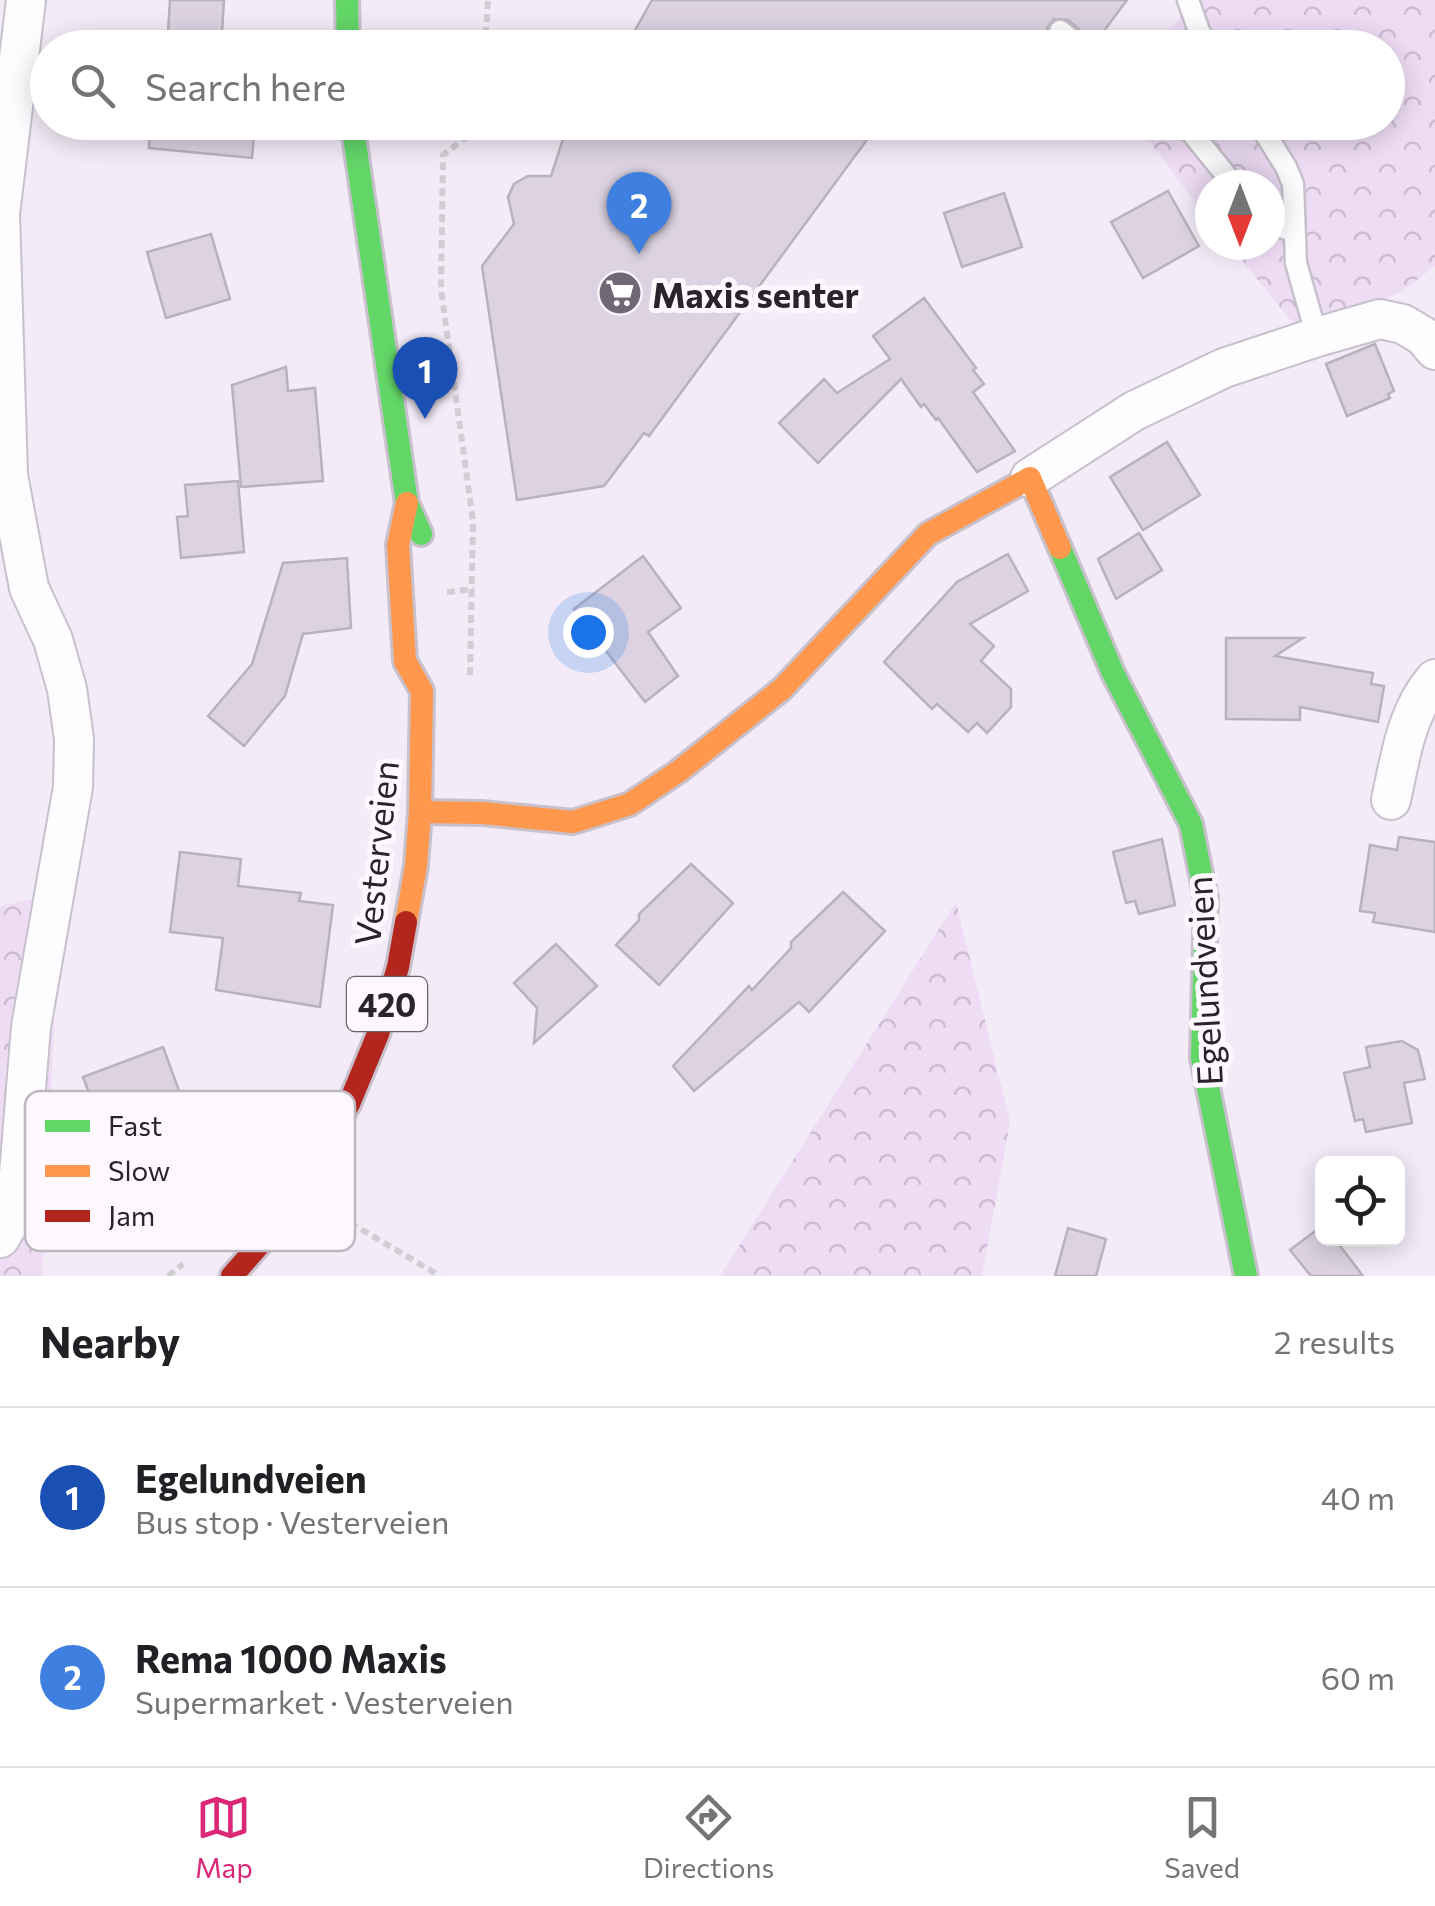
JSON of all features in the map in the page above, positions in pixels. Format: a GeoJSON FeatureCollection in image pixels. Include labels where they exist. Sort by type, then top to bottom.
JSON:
{"type":"FeatureCollection","features":[{"type":"Feature","properties":{"kind":"street"},"geometry":{"type":"LineString","coordinates":[[26,0],[0,214],[15,592],[53,640],[68,689],[74,739],[73,787],[31,1027],[26,1091]]}},
{"type":"Feature","properties":{"kind":"street"},"geometry":{"type":"LineString","coordinates":[[347,0],[348,30]]}},
{"type":"Feature","properties":{"kind":"street","name":"Vesterveien"},"geometry":{"type":"LineString","coordinates":[[355,140],[407,503],[430,555]]}},
{"type":"Feature","properties":{"kind":"street"},"geometry":{"type":"LineString","coordinates":[[420,812],[482,813],[573,822],[630,804],[679,772],[782,689],[928,534],[1030,478],[1134,411],[1224,368],[1380,319],[1403,324],[1423,336],[1435,350]]}},
{"type":"Feature","properties":{"kind":"street","name":"Egelundveien"},"geometry":{"type":"LineString","coordinates":[[1030,478],[1113,673],[1191,824],[1206,900],[1202,1058],[1246,1276]]}},
{"type":"Feature","properties":{"kind":"street","name":"Vesterveien"},"geometry":{"type":"LineString","coordinates":[[354,1091],[378,1034],[398,967],[416,866],[428,682],[405,661],[398,545],[407,503]]}},
{"type":"Feature","properties":{"kind":"street"},"geometry":{"type":"LineString","coordinates":[[1391,800],[1406,736],[1423,692],[1435,679]]}},
{"type":"Feature","properties":{"kind":"street"},"geometry":{"type":"LineString","coordinates":[[0,1238],[10,1221],[18,1186],[25,1100]]}},
{"type":"Feature","properties":{"kind":"street","name":"Vesterveien"},"geometry":{"type":"LineString","coordinates":[[232,1276],[254,1251]]}},
{"type":"Feature","properties":{"kind":"lane"},"geometry":{"type":"LineString","coordinates":[[1188,0],[1199,30]]}},
{"type":"Feature","properties":{"kind":"lane"},"geometry":{"type":"LineString","coordinates":[[1198,140],[1222,170]]}},
{"type":"Feature","properties":{"kind":"lane"},"geometry":{"type":"LineString","coordinates":[[1269,140],[1292,184],[1296,262],[1317,337]]}},
{"type":"Feature","properties":{"kind":"lane"},"geometry":{"type":"LineString","coordinates":[[1285,228],[1294,230]]}},
{"type":"Feature","properties":{"kind":"path"},"geometry":{"type":"LineString","coordinates":[[486,30],[488,0]]}},
{"type":"Feature","properties":{"kind":"path"},"geometry":{"type":"LineString","coordinates":[[463,140],[443,155],[441,288],[473,522],[470,688]]}},
{"type":"Feature","properties":{"kind":"path"},"geometry":{"type":"LineString","coordinates":[[355,1225],[440,1276]]}},
{"type":"Feature","properties":{"kind":"path"},"geometry":{"type":"LineString","coordinates":[[168,1276],[192,1254]]}},
{"type":"Feature","properties":{"kind":"green space"},"geometry":{"type":"Polygon","coordinates":[[[1184,0],[1435,0],[1435,266],[1401,292],[1301,333],[1241,260],[1285,260],[1285,170],[1195,170],[1195,202],[1149,140],[1405,140],[1405,30],[1168,30],[1179,19],[1184,0]]]}},
{"type":"Feature","properties":{"kind":"green space"},"geometry":{"type":"Polygon","coordinates":[[[40,898],[54,1025],[51,1091],[25,1091],[25,1251],[43,1251],[42,1276],[0,1276],[0,906],[40,898]]]}},
{"type":"Feature","properties":{"kind":"green space"},"geometry":{"type":"Polygon","coordinates":[[[956,902],[1010,1122],[982,1276],[720,1276],[956,902]]]}},
{"type":"Feature","properties":{"kind":"building"},"geometry":{"type":"Polygon","coordinates":[[[170,0],[224,0],[222,30],[168,30],[170,0]]]}},
{"type":"Feature","properties":{"kind":"building"},"geometry":{"type":"Polygon","coordinates":[[[652,0],[1127,0],[1105,30],[1080,30],[1068,20],[1054,19],[1047,30],[635,30],[652,0]]]}},
{"type":"Feature","properties":{"kind":"building"},"geometry":{"type":"Polygon","coordinates":[[[149,140],[254,140],[252,158],[149,148],[149,140]]]}},
{"type":"Feature","properties":{"kind":"building","name":"Maxis senter"},"geometry":{"type":"Polygon","coordinates":[[[867,140],[649,436],[644,433],[604,486],[517,500],[482,266],[514,224],[508,197],[514,184],[528,176],[551,176],[562,142],[867,140]]]}},
{"type":"Feature","properties":{"kind":"building"},"geometry":{"type":"Polygon","coordinates":[[[1168,191],[1195,239],[1195,248],[1143,278],[1111,222],[1168,191]]]}},
{"type":"Feature","properties":{"kind":"building"},"geometry":{"type":"Polygon","coordinates":[[[1004,193],[1022,247],[962,267],[944,213],[1004,193]]]}},
{"type":"Feature","properties":{"kind":"building"},"geometry":{"type":"Polygon","coordinates":[[[211,234],[230,299],[166,318],[147,252],[211,234]]]}},
{"type":"Feature","properties":{"kind":"building"},"geometry":{"type":"Polygon","coordinates":[[[924,298],[976,368],[973,370],[984,384],[973,392],[1015,451],[977,472],[938,418],[924,404],[921,407],[901,379],[818,463],[779,423],[824,379],[837,393],[890,359],[873,336],[924,298]]]}},
{"type":"Feature","properties":{"kind":"building"},"geometry":{"type":"Polygon","coordinates":[[[1375,344],[1394,391],[1388,394],[1390,398],[1347,416],[1326,364],[1375,344]]]}},
{"type":"Feature","properties":{"kind":"building"},"geometry":{"type":"Polygon","coordinates":[[[286,367],[288,391],[315,388],[323,481],[241,487],[232,385],[286,367]]]}},
{"type":"Feature","properties":{"kind":"building"},"geometry":{"type":"Polygon","coordinates":[[[1167,442],[1200,495],[1143,530],[1110,477],[1167,442]]]}},
{"type":"Feature","properties":{"kind":"building"},"geometry":{"type":"Polygon","coordinates":[[[238,481],[244,552],[181,558],[177,517],[188,516],[185,485],[238,481]]]}},
{"type":"Feature","properties":{"kind":"building"},"geometry":{"type":"Polygon","coordinates":[[[1139,533],[1162,570],[1116,599],[1098,559],[1139,533]]]}},
{"type":"Feature","properties":{"kind":"building"},"geometry":{"type":"Polygon","coordinates":[[[1008,554],[1028,591],[970,624],[994,646],[981,661],[1011,689],[1011,707],[987,733],[977,723],[968,732],[937,704],[932,709],[884,662],[957,582],[1008,554]]]}},
{"type":"Feature","properties":{"kind":"building"},"geometry":{"type":"Polygon","coordinates":[[[643,556],[681,608],[648,632],[678,676],[645,702],[574,609],[643,556]]]}},
{"type":"Feature","properties":{"kind":"building"},"geometry":{"type":"Polygon","coordinates":[[[347,558],[351,628],[303,634],[285,696],[244,746],[208,716],[252,664],[283,563],[347,558]]]}},
{"type":"Feature","properties":{"kind":"building"},"geometry":{"type":"Polygon","coordinates":[[[1226,638],[1303,638],[1275,656],[1373,673],[1371,684],[1384,686],[1378,722],[1300,707],[1300,720],[1226,719],[1226,638]]]}},
{"type":"Feature","properties":{"kind":"building"},"geometry":{"type":"Polygon","coordinates":[[[1399,837],[1435,842],[1435,932],[1373,922],[1375,913],[1360,911],[1370,845],[1397,850],[1399,837]]]}},
{"type":"Feature","properties":{"kind":"building"},"geometry":{"type":"Polygon","coordinates":[[[1162,839],[1175,905],[1139,914],[1135,901],[1126,903],[1113,852],[1162,839]]]}},
{"type":"Feature","properties":{"kind":"building"},"geometry":{"type":"Polygon","coordinates":[[[180,852],[241,859],[238,886],[301,893],[299,901],[333,905],[320,1007],[216,990],[223,938],[170,932],[180,852]]]}},
{"type":"Feature","properties":{"kind":"building"},"geometry":{"type":"Polygon","coordinates":[[[691,864],[733,903],[659,985],[616,945],[639,920],[639,914],[691,864]]]}},
{"type":"Feature","properties":{"kind":"building"},"geometry":{"type":"Polygon","coordinates":[[[843,892],[885,931],[809,1012],[799,1002],[694,1091],[673,1066],[749,986],[752,990],[791,948],[791,942],[843,892]]]}},
{"type":"Feature","properties":{"kind":"building"},"geometry":{"type":"Polygon","coordinates":[[[556,944],[597,986],[534,1043],[537,1008],[514,983],[556,944]]]}},
{"type":"Feature","properties":{"kind":"building"},"geometry":{"type":"Polygon","coordinates":[[[1402,1041],[1418,1050],[1425,1079],[1404,1083],[1412,1123],[1366,1132],[1363,1119],[1355,1121],[1344,1073],[1370,1067],[1366,1047],[1402,1041]]]}},
{"type":"Feature","properties":{"kind":"building"},"geometry":{"type":"Polygon","coordinates":[[[163,1047],[179,1091],[88,1091],[83,1077],[163,1047]]]}},
{"type":"Feature","properties":{"kind":"building"},"geometry":{"type":"Polygon","coordinates":[[[1068,1228],[1106,1239],[1096,1276],[1055,1276],[1068,1228]]]}},
{"type":"Feature","properties":{"kind":"building"},"geometry":{"type":"Polygon","coordinates":[[[1315,1231],[1315,1246],[1340,1246],[1363,1276],[1311,1276],[1290,1250],[1315,1231]]]}},
{"type":"Feature","properties":{"kind":"traffic: fast"},"geometry":{"type":"LineString","coordinates":[[347,0],[348,30]]}},
{"type":"Feature","properties":{"kind":"traffic: fast"},"geometry":{"type":"LineString","coordinates":[[355,140],[407,503],[421,534]]}},
{"type":"Feature","properties":{"kind":"traffic: fast"},"geometry":{"type":"LineString","coordinates":[[1060,548],[1113,673],[1191,824],[1206,899],[1202,1058],[1246,1276]]}},
{"type":"Feature","properties":{"kind":"traffic: slow"},"geometry":{"type":"LineString","coordinates":[[420,812],[482,813],[573,822],[630,804],[679,771],[782,689],[928,534],[1030,478],[1060,548]]}},
{"type":"Feature","properties":{"kind":"traffic: slow"},"geometry":{"type":"LineString","coordinates":[[406,922],[420,812],[422,691],[405,661],[398,545],[407,503]]}},
{"type":"Feature","properties":{"kind":"traffic: jam"},"geometry":{"type":"LineString","coordinates":[[354,1091],[378,1034],[398,967],[406,922]]}},
{"type":"Feature","properties":{"kind":"traffic: jam"},"geometry":{"type":"LineString","coordinates":[[232,1276],[254,1251]]}},
{"type":"Feature","properties":{"kind":"place","name":"Rema 1000 Maxis"},"geometry":{"type":"Point","coordinates":[639,254]}},
{"type":"Feature","properties":{"kind":"place","name":"Maxis senter"},"geometry":{"type":"Point","coordinates":[620,293]}},
{"type":"Feature","properties":{"kind":"place","name":"Egelundveien"},"geometry":{"type":"Point","coordinates":[425,419]}}]}
